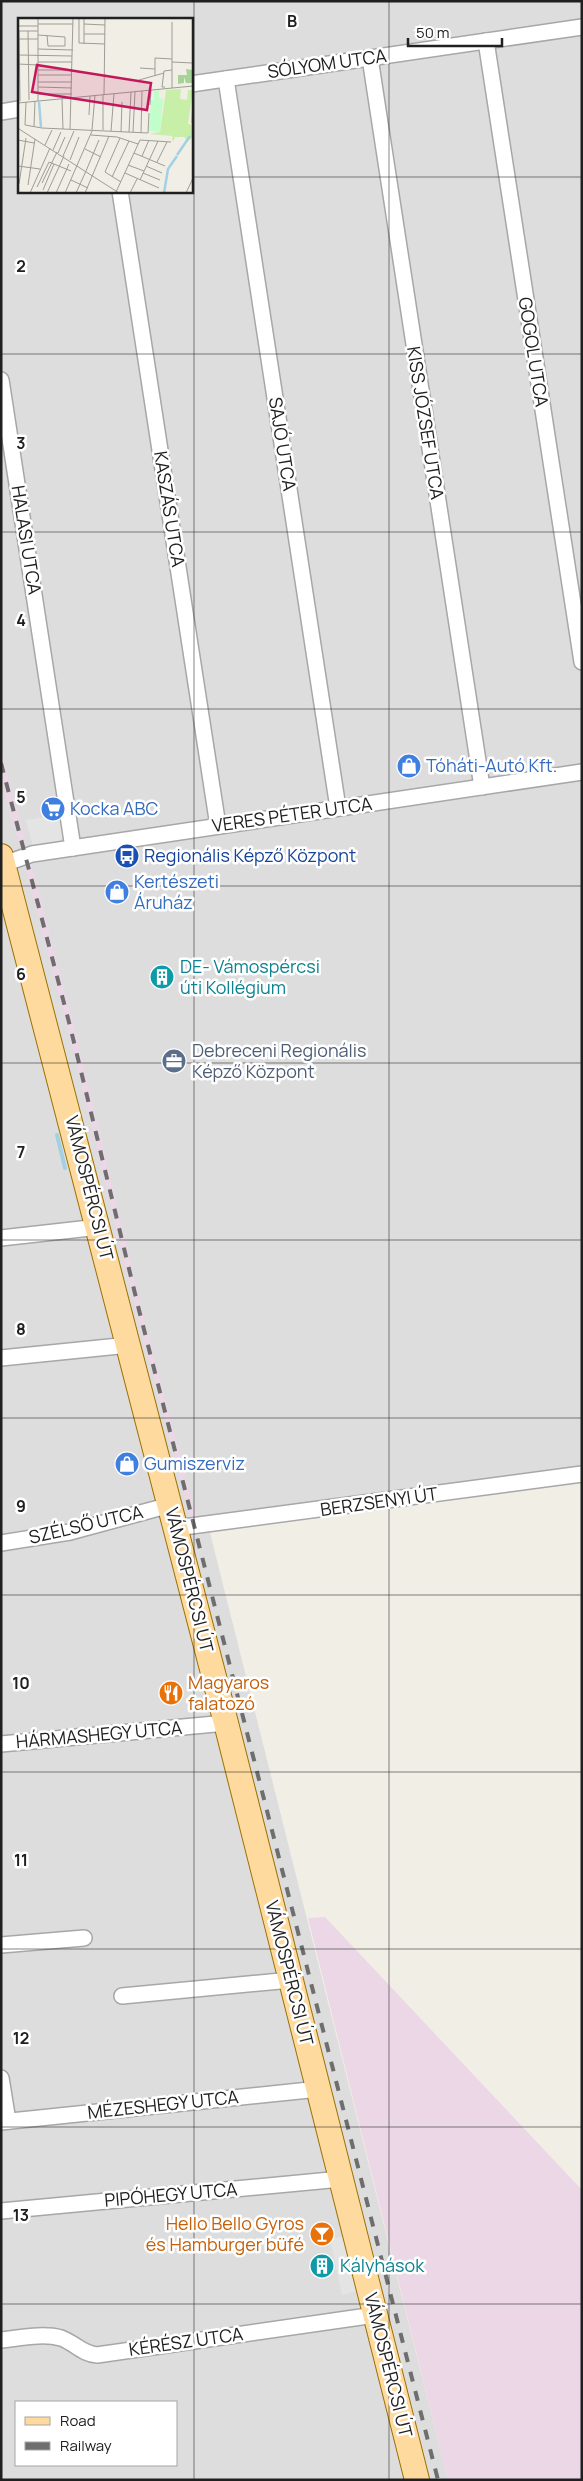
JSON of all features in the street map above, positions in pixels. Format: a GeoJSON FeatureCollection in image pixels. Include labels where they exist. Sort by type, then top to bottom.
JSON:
{"type":"FeatureCollection","features":[{"type":"Feature","properties":{"kind":"main road","name":"VÁMOSPÉRCSI ÚT"},"geometry":{"type":"LineString","coordinates":[[2,862],[99,1227],[417,2480]]}},
{"type":"Feature","properties":{"kind":"street","name":"SÓLYOM UTCA"},"geometry":{"type":"LineString","coordinates":[[192,84],[582,26]]}},
{"type":"Feature","properties":{"kind":"street","name":"GOGOL UTCA"},"geometry":{"type":"LineString","coordinates":[[486,41],[582,662]]}},
{"type":"Feature","properties":{"kind":"street","name":"KISS JÓZSEF UTCA"},"geometry":{"type":"LineString","coordinates":[[370,58],[482,787]]}},
{"type":"Feature","properties":{"kind":"street","name":"SAJÓ UTCA"},"geometry":{"type":"LineString","coordinates":[[226,79],[338,808]]}},
{"type":"Feature","properties":{"kind":"street"},"geometry":{"type":"LineString","coordinates":[[1,112],[18,109]]}},
{"type":"Feature","properties":{"kind":"street","name":"KASZÁS UTCA"},"geometry":{"type":"LineString","coordinates":[[120,192],[218,826]]}},
{"type":"Feature","properties":{"kind":"street","name":"HALASI UTCA"},"geometry":{"type":"LineString","coordinates":[[1,380],[73,848]]}},
{"type":"Feature","properties":{"kind":"street","name":"VERES PÉTER UTCA"},"geometry":{"type":"LineString","coordinates":[[2,862],[28,854],[582,772]]}},
{"type":"Feature","properties":{"kind":"street"},"geometry":{"type":"LineString","coordinates":[[1,1238],[99,1227]]}},
{"type":"Feature","properties":{"kind":"street"},"geometry":{"type":"LineString","coordinates":[[1,1358],[129,1345]]}},
{"type":"Feature","properties":{"kind":"street","name":"BERZSENYI ÚT"},"geometry":{"type":"LineString","coordinates":[[176,1528],[582,1474]]}},
{"type":"Feature","properties":{"kind":"street","name":"SZÉLSŐ UTCA"},"geometry":{"type":"LineString","coordinates":[[1,1543],[70,1532],[170,1505]]}},
{"type":"Feature","properties":{"kind":"street","name":"HÁRMASHEGY UTCA"},"geometry":{"type":"LineString","coordinates":[[1,1744],[226,1723]]}},
{"type":"Feature","properties":{"kind":"street"},"geometry":{"type":"LineString","coordinates":[[1,1945],[84,1938]]}},
{"type":"Feature","properties":{"kind":"street"},"geometry":{"type":"LineString","coordinates":[[122,1996],[291,1980]]}},
{"type":"Feature","properties":{"kind":"street","name":"MÉZESHEGY UTCA"},"geometry":{"type":"LineString","coordinates":[[1,2078],[5,2121],[319,2088]]}},
{"type":"Feature","properties":{"kind":"street","name":"PIPÓHEGY UTCA"},"geometry":{"type":"LineString","coordinates":[[1,2211],[341,2179]]}},
{"type":"Feature","properties":{"kind":"street","name":"KÉRÉSZ UTCA"},"geometry":{"type":"LineString","coordinates":[[1,2340],[53,2336],[88,2354],[97,2355],[375,2315]]}},
{"type":"Feature","properties":{"kind":"shaded area"},"geometry":{"type":"Polygon","coordinates":[[[1,1],[582,1],[582,1474],[208,1525],[448,2480],[1,2480],[1,1]]]}},
{"type":"Feature","properties":{"kind":"shaded area"},"geometry":{"type":"Polygon","coordinates":[[[1,749],[74,1025],[142,1310],[196,1516],[190,1517],[136,1311],[67,1027],[1,777],[1,749]]]}},
{"type":"Feature","properties":{"kind":"shaded area"},"geometry":{"type":"Polygon","coordinates":[[[64,814],[63,838],[57,842],[33,846],[26,820],[64,814]]]}},
{"type":"Feature","properties":{"kind":"shaded area"},"geometry":{"type":"Polygon","coordinates":[[[325,1917],[582,2190],[582,2480],[448,2480],[308,1918],[325,1917]]]}},
{"type":"Feature","properties":{"kind":"shaded area"},"geometry":{"type":"Polygon","coordinates":[[[346,2236],[357,2291],[342,2295],[330,2239],[346,2236]]]}},
{"type":"Feature","properties":{"kind":"waterway"},"geometry":{"type":"LineString","coordinates":[[57,1135],[65,1168]]}},
{"type":"Feature","properties":{"kind":"railway"},"geometry":{"type":"LineString","coordinates":[[1,763],[70,1026],[139,1310],[438,2480]]}},
{"type":"Feature","properties":{"kind":"place","name":"Tóháti-Autó Kft."},"geometry":{"type":"Point","coordinates":[409,766]}},
{"type":"Feature","properties":{"kind":"place","name":"Kocka ABC"},"geometry":{"type":"Point","coordinates":[53,809]}},
{"type":"Feature","properties":{"kind":"place","name":"Regionális Képző Központ"},"geometry":{"type":"Point","coordinates":[127,856]}},
{"type":"Feature","properties":{"kind":"place","name":"Kertészeti Áruház"},"geometry":{"type":"Point","coordinates":[117,892]}},
{"type":"Feature","properties":{"kind":"place","name":"DE- Vámospércsi úti Kollégium"},"geometry":{"type":"Point","coordinates":[162,977]}},
{"type":"Feature","properties":{"kind":"place","name":"Debreceni Regionális Képző Központ"},"geometry":{"type":"Point","coordinates":[174,1061]}},
{"type":"Feature","properties":{"kind":"place","name":"Gumiszerviz"},"geometry":{"type":"Point","coordinates":[127,1464]}},
{"type":"Feature","properties":{"kind":"place","name":"Magyaros falatozó"},"geometry":{"type":"Point","coordinates":[171,1693]}},
{"type":"Feature","properties":{"kind":"place","name":"Hello Bello Gyros és Hamburger büfé"},"geometry":{"type":"Point","coordinates":[322,2234]}},
{"type":"Feature","properties":{"kind":"place","name":"Kályhások"},"geometry":{"type":"Point","coordinates":[322,2266]}}]}
